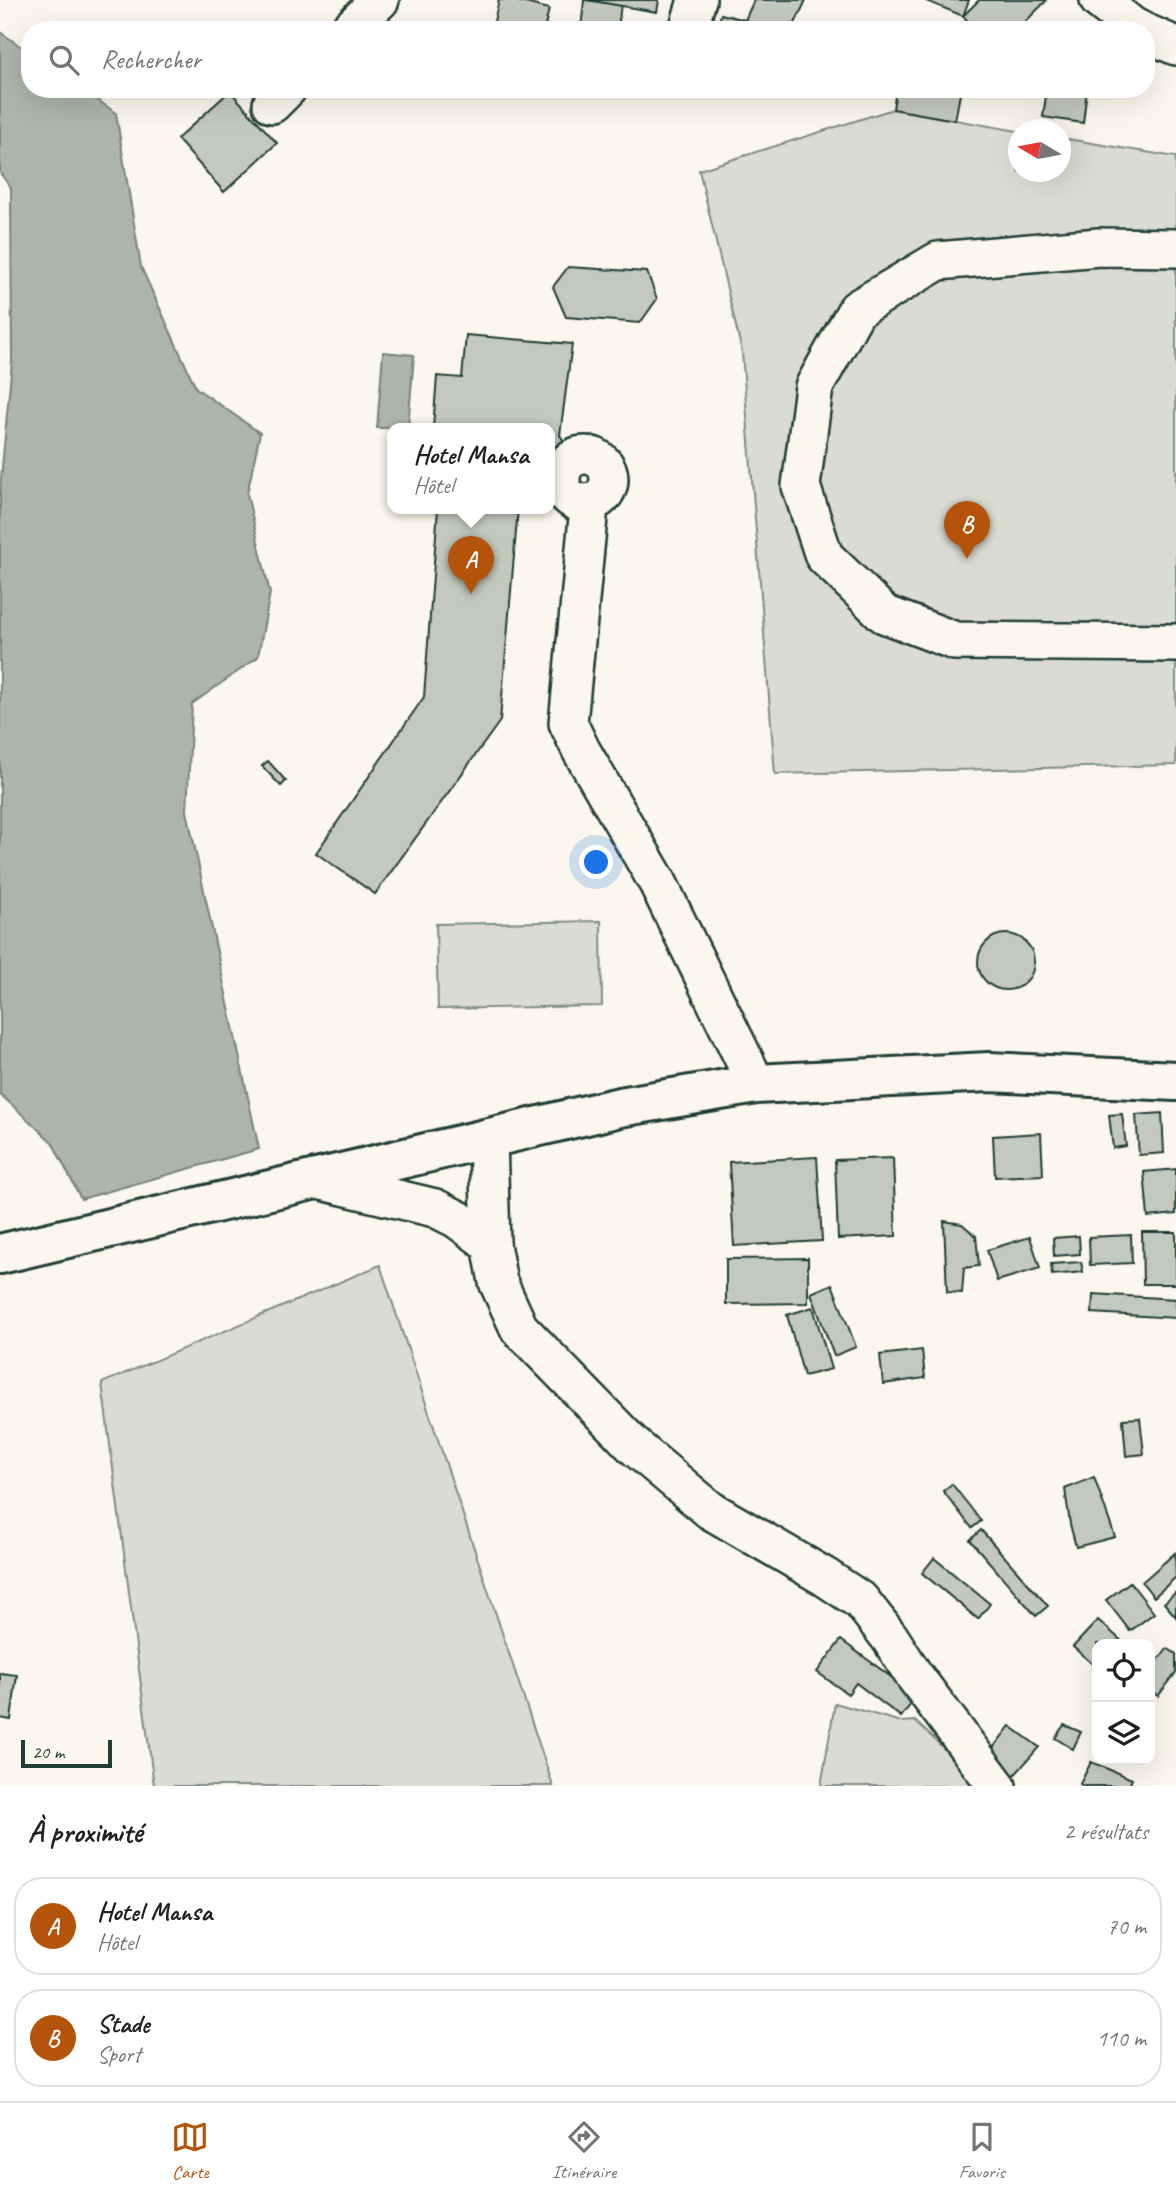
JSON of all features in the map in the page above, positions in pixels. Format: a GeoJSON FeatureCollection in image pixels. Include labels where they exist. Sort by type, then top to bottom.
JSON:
{"type":"FeatureCollection","features":[{"type":"Feature","properties":{"kind":"main road"},"geometry":{"type":"LineString","coordinates":[[0,1254],[620,1107],[756,1084],[989,1072],[1176,1081]]}},
{"type":"Feature","properties":{"kind":"street"},"geometry":{"type":"LineString","coordinates":[[358,21],[380,0]]}},
{"type":"Feature","properties":{"kind":"street"},"geometry":{"type":"LineString","coordinates":[[691,21],[697,0]]}},
{"type":"Feature","properties":{"kind":"street"},"geometry":{"type":"LineString","coordinates":[[1099,0],[1126,21]]}},
{"type":"Feature","properties":{"kind":"street"},"geometry":{"type":"LineString","coordinates":[[1155,37],[1176,46]]}},
{"type":"Feature","properties":{"kind":"street"},"geometry":{"type":"LineString","coordinates":[[1176,248],[1099,247],[939,261],[857,309],[814,387],[801,486],[824,556],[884,614],[955,641],[1176,643]]}},
{"type":"Feature","properties":{"kind":"street"},"geometry":{"type":"LineString","coordinates":[[587,503],[588,518],[568,723],[658,883],[756,1084]]}},
{"type":"Feature","properties":{"kind":"street"},"geometry":{"type":"LineString","coordinates":[[488,1138],[491,1244],[498,1282],[519,1328],[635,1447],[710,1510],[861,1601],[998,1786]]}},
{"type":"Feature","properties":{"kind":"street"},"geometry":{"type":"LineString","coordinates":[[314,1179],[435,1208],[457,1219],[491,1244]]}},
{"type":"Feature","properties":{"kind":"shaded area"},"geometry":{"type":"Polygon","coordinates":[[[0,32],[21,47],[21,98],[95,98],[116,113],[141,267],[196,388],[260,433],[247,494],[270,593],[258,657],[192,704],[187,811],[259,1149],[81,1199],[52,1142],[0,1094],[0,489],[12,361],[11,188],[0,173],[0,32]]]}},
{"type":"Feature","properties":{"kind":"shaded area"},"geometry":{"type":"Polygon","coordinates":[[[893,109],[1008,129],[1008,182],[1071,182],[1071,140],[1176,157],[1176,765],[775,774],[742,352],[699,170],[893,109]]]}},
{"type":"Feature","properties":{"kind":"shaded area"},"geometry":{"type":"Polygon","coordinates":[[[383,352],[414,355],[408,423],[387,423],[387,428],[377,428],[383,352]]]}},
{"type":"Feature","properties":{"kind":"shaded area"},"geometry":{"type":"Polygon","coordinates":[[[601,921],[602,1006],[438,1009],[436,924],[601,921]]]}},
{"type":"Feature","properties":{"kind":"shaded area"},"geometry":{"type":"Polygon","coordinates":[[[380,1265],[553,1786],[154,1786],[102,1383],[380,1265]]]}},
{"type":"Feature","properties":{"kind":"shaded area"},"geometry":{"type":"Polygon","coordinates":[[[835,1703],[901,1722],[915,1721],[972,1775],[974,1786],[821,1786],[835,1703]]]}},
{"type":"Feature","properties":{"kind":"building"},"geometry":{"type":"Polygon","coordinates":[[[499,0],[513,0],[549,9],[546,21],[494,21],[499,0]]]}},
{"type":"Feature","properties":{"kind":"building"},"geometry":{"type":"Polygon","coordinates":[[[584,0],[621,3],[619,21],[582,21],[584,0]]]}},
{"type":"Feature","properties":{"kind":"building"},"geometry":{"type":"Polygon","coordinates":[[[587,0],[659,0],[657,12],[587,0]]]}},
{"type":"Feature","properties":{"kind":"building"},"geometry":{"type":"Polygon","coordinates":[[[754,0],[806,0],[796,21],[745,20],[754,0]]]}},
{"type":"Feature","properties":{"kind":"building"},"geometry":{"type":"Polygon","coordinates":[[[924,0],[969,0],[963,16],[924,0]]]}},
{"type":"Feature","properties":{"kind":"building"},"geometry":{"type":"Polygon","coordinates":[[[979,0],[1046,1],[1026,21],[968,21],[963,16],[979,0]]]}},
{"type":"Feature","properties":{"kind":"building"},"geometry":{"type":"Polygon","coordinates":[[[721,14],[745,20],[745,21],[719,21],[721,14]]]}},
{"type":"Feature","properties":{"kind":"building"},"geometry":{"type":"Polygon","coordinates":[[[222,98],[236,98],[277,143],[224,192],[177,139],[222,98]]]}},
{"type":"Feature","properties":{"kind":"building"},"geometry":{"type":"Polygon","coordinates":[[[895,98],[959,98],[955,120],[893,109],[895,98]]]}},
{"type":"Feature","properties":{"kind":"building"},"geometry":{"type":"Polygon","coordinates":[[[1046,98],[1086,98],[1083,123],[1071,119],[1043,117],[1046,98]]]}},
{"type":"Feature","properties":{"kind":"building"},"geometry":{"type":"Polygon","coordinates":[[[568,267],[647,272],[657,299],[640,323],[566,317],[553,287],[568,267]]]}},
{"type":"Feature","properties":{"kind":"building"},"geometry":{"type":"Polygon","coordinates":[[[466,335],[572,344],[560,435],[578,464],[572,475],[555,466],[555,423],[433,423],[437,376],[462,378],[466,335]]]}},
{"type":"Feature","properties":{"kind":"building"},"geometry":{"type":"Polygon","coordinates":[[[438,514],[517,514],[500,721],[375,894],[316,853],[424,697],[438,514]]]}},
{"type":"Feature","properties":{"kind":"building"},"geometry":{"type":"Polygon","coordinates":[[[268,761],[286,781],[281,786],[262,766],[268,761]]]}},
{"type":"Feature","properties":{"kind":"building"},"geometry":{"type":"Polygon","coordinates":[[[1001,934],[1011,934],[1026,942],[1032,951],[1032,973],[1026,982],[1011,990],[1001,990],[983,978],[978,967],[978,957],[990,939],[1001,934]]]}},
{"type":"Feature","properties":{"kind":"building"},"geometry":{"type":"Polygon","coordinates":[[[1162,1113],[1164,1153],[1139,1155],[1136,1115],[1162,1113]]]}},
{"type":"Feature","properties":{"kind":"building"},"geometry":{"type":"Polygon","coordinates":[[[1122,1114],[1126,1146],[1113,1148],[1109,1115],[1122,1114]]]}},
{"type":"Feature","properties":{"kind":"building"},"geometry":{"type":"Polygon","coordinates":[[[1041,1133],[1043,1175],[995,1177],[993,1136],[1041,1133]]]}},
{"type":"Feature","properties":{"kind":"building"},"geometry":{"type":"Polygon","coordinates":[[[817,1157],[822,1241],[734,1246],[729,1162],[817,1157]]]}},
{"type":"Feature","properties":{"kind":"building"},"geometry":{"type":"Polygon","coordinates":[[[893,1158],[896,1236],[838,1239],[835,1160],[893,1158]]]}},
{"type":"Feature","properties":{"kind":"building"},"geometry":{"type":"Polygon","coordinates":[[[1176,1169],[1176,1214],[1148,1217],[1144,1172],[1176,1169]]]}},
{"type":"Feature","properties":{"kind":"building"},"geometry":{"type":"Polygon","coordinates":[[[944,1221],[962,1224],[976,1236],[979,1266],[964,1268],[962,1293],[947,1292],[944,1221]]]}},
{"type":"Feature","properties":{"kind":"building"},"geometry":{"type":"Polygon","coordinates":[[[1142,1232],[1176,1232],[1176,1284],[1143,1284],[1142,1232]]]}},
{"type":"Feature","properties":{"kind":"building"},"geometry":{"type":"Polygon","coordinates":[[[1131,1235],[1132,1263],[1090,1265],[1089,1237],[1131,1235]]]}},
{"type":"Feature","properties":{"kind":"building"},"geometry":{"type":"Polygon","coordinates":[[[1079,1236],[1080,1254],[1054,1256],[1053,1238],[1079,1236]]]}},
{"type":"Feature","properties":{"kind":"building"},"geometry":{"type":"Polygon","coordinates":[[[1030,1237],[1040,1268],[997,1281],[987,1250],[1030,1237]]]}},
{"type":"Feature","properties":{"kind":"building"},"geometry":{"type":"Polygon","coordinates":[[[808,1258],[808,1303],[726,1304],[726,1259],[808,1258]]]}},
{"type":"Feature","properties":{"kind":"building"},"geometry":{"type":"Polygon","coordinates":[[[1081,1262],[1083,1272],[1052,1275],[1051,1264],[1081,1262]]]}},
{"type":"Feature","properties":{"kind":"building"},"geometry":{"type":"Polygon","coordinates":[[[832,1284],[856,1347],[834,1356],[811,1293],[832,1284]]]}},
{"type":"Feature","properties":{"kind":"building"},"geometry":{"type":"Polygon","coordinates":[[[1093,1294],[1176,1299],[1176,1318],[1092,1313],[1093,1294]]]}},
{"type":"Feature","properties":{"kind":"building"},"geometry":{"type":"Polygon","coordinates":[[[813,1307],[831,1369],[804,1376],[787,1315],[813,1307]]]}},
{"type":"Feature","properties":{"kind":"building"},"geometry":{"type":"Polygon","coordinates":[[[922,1350],[925,1378],[883,1384],[880,1355],[922,1350]]]}},
{"type":"Feature","properties":{"kind":"building"},"geometry":{"type":"Polygon","coordinates":[[[1140,1418],[1144,1454],[1126,1456],[1123,1419],[1140,1418]]]}},
{"type":"Feature","properties":{"kind":"building"},"geometry":{"type":"Polygon","coordinates":[[[1094,1477],[1115,1537],[1076,1547],[1065,1489],[1094,1477]]]}},
{"type":"Feature","properties":{"kind":"building"},"geometry":{"type":"Polygon","coordinates":[[[952,1484],[981,1521],[972,1528],[943,1491],[952,1484]]]}},
{"type":"Feature","properties":{"kind":"building"},"geometry":{"type":"Polygon","coordinates":[[[981,1530],[1048,1606],[1036,1616],[970,1540],[981,1530]]]}},
{"type":"Feature","properties":{"kind":"building"},"geometry":{"type":"Polygon","coordinates":[[[1175,1553],[1176,1577],[1154,1597],[1142,1582],[1175,1553]]]}},
{"type":"Feature","properties":{"kind":"building"},"geometry":{"type":"Polygon","coordinates":[[[934,1558],[990,1604],[978,1619],[922,1573],[934,1558]]]}},
{"type":"Feature","properties":{"kind":"building"},"geometry":{"type":"Polygon","coordinates":[[[1130,1582],[1154,1613],[1130,1631],[1106,1600],[1130,1582]]]}},
{"type":"Feature","properties":{"kind":"building"},"geometry":{"type":"Polygon","coordinates":[[[1176,1592],[1176,1617],[1164,1603],[1176,1592]]]}},
{"type":"Feature","properties":{"kind":"building"},"geometry":{"type":"Polygon","coordinates":[[[1098,1620],[1119,1639],[1092,1639],[1092,1664],[1073,1647],[1098,1620]]]}},
{"type":"Feature","properties":{"kind":"building"},"geometry":{"type":"Polygon","coordinates":[[[841,1640],[917,1696],[901,1717],[856,1683],[848,1694],[817,1672],[841,1640]]]}},
{"type":"Feature","properties":{"kind":"building"},"geometry":{"type":"Polygon","coordinates":[[[1167,1648],[1176,1654],[1176,1673],[1158,1696],[1155,1694],[1155,1664],[1167,1648]]]}},
{"type":"Feature","properties":{"kind":"building"},"geometry":{"type":"Polygon","coordinates":[[[0,1673],[17,1675],[11,1720],[0,1718],[0,1673]]]}},
{"type":"Feature","properties":{"kind":"building"},"geometry":{"type":"Polygon","coordinates":[[[1064,1725],[1081,1732],[1073,1749],[1055,1738],[1064,1725]]]}},
{"type":"Feature","properties":{"kind":"building"},"geometry":{"type":"Polygon","coordinates":[[[1010,1726],[1039,1747],[1013,1777],[986,1757],[1010,1726]]]}},
{"type":"Feature","properties":{"kind":"building"},"geometry":{"type":"Polygon","coordinates":[[[1091,1762],[1092,1765],[1132,1779],[1129,1786],[1080,1784],[1091,1762]]]}},
{"type":"Feature","properties":{"kind":"place","name":"Stade"},"geometry":{"type":"Point","coordinates":[967,559]}},
{"type":"Feature","properties":{"kind":"place","name":"Hotel Mansa"},"geometry":{"type":"Point","coordinates":[471,594]}}]}
